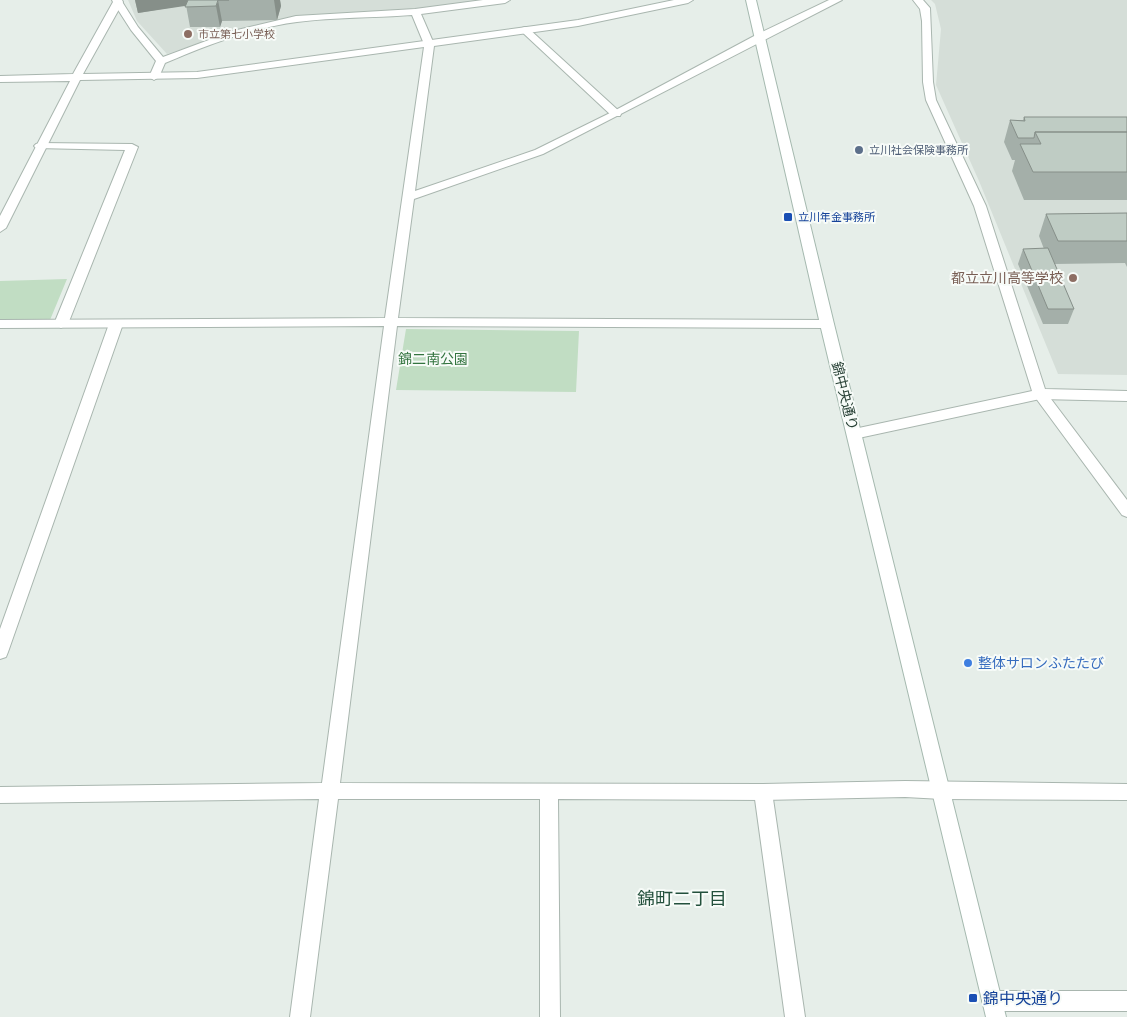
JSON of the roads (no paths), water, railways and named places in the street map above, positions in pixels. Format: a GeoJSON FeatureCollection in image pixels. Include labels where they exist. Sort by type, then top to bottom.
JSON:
{"type":"FeatureCollection","features":[{"type":"Feature","properties":{"kind":"street"},"geometry":{"type":"LineString","coordinates":[[154,77],[161,61],[195,46],[257,28],[315,18],[415,12],[505,0]]}},
{"type":"Feature","properties":{"kind":"street"},"geometry":{"type":"LineString","coordinates":[[0,79],[74,79],[197,75],[578,23],[688,0]]}},
{"type":"Feature","properties":{"kind":"street","name":"錦中央通り"},"geometry":{"type":"LineString","coordinates":[[751,0],[827,324],[994,1009]]}},
{"type":"Feature","properties":{"kind":"street"},"geometry":{"type":"LineString","coordinates":[[409,197],[539,152],[616,114],[760,37],[837,0]]}},
{"type":"Feature","properties":{"kind":"street"},"geometry":{"type":"LineString","coordinates":[[918,0],[925,8],[927,21],[928,82],[931,100],[980,206],[1040,394],[1127,511]]}},
{"type":"Feature","properties":{"kind":"street"},"geometry":{"type":"LineString","coordinates":[[0,228],[74,79],[118,1],[134,28],[161,61]]}},
{"type":"Feature","properties":{"kind":"street"},"geometry":{"type":"LineString","coordinates":[[300,1017],[429,44],[415,12]]}},
{"type":"Feature","properties":{"kind":"street"},"geometry":{"type":"LineString","coordinates":[[525,30],[616,114]]}},
{"type":"Feature","properties":{"kind":"street"},"geometry":{"type":"LineString","coordinates":[[40,146],[132,147],[61,324]]}},
{"type":"Feature","properties":{"kind":"street"},"geometry":{"type":"LineString","coordinates":[[0,324],[391,322],[827,324]]}},
{"type":"Feature","properties":{"kind":"street"},"geometry":{"type":"LineString","coordinates":[[0,652],[116,324]]}},
{"type":"Feature","properties":{"kind":"street"},"geometry":{"type":"LineString","coordinates":[[854,434],[1040,394],[1127,396]]}},
{"type":"Feature","properties":{"kind":"street"},"geometry":{"type":"LineString","coordinates":[[0,796],[330,791],[763,792],[905,789],[942,792],[1127,792]]}},
{"type":"Feature","properties":{"kind":"street"},"geometry":{"type":"LineString","coordinates":[[549,792],[550,1017]]}},
{"type":"Feature","properties":{"kind":"street"},"geometry":{"type":"LineString","coordinates":[[763,792],[795,1017]]}},
{"type":"Feature","properties":{"kind":"street"},"geometry":{"type":"LineString","coordinates":[[994,1009],[1127,1000]]}},
{"type":"Feature","properties":{"kind":"place","name":"市立第七小学校"},"geometry":{"type":"Point","coordinates":[188,34]}},
{"type":"Feature","properties":{"kind":"place","name":"立川社会保険事務所"},"geometry":{"type":"Point","coordinates":[859,150]}},
{"type":"Feature","properties":{"kind":"place","name":"立川年金事務所"},"geometry":{"type":"Point","coordinates":[788,217]}},
{"type":"Feature","properties":{"kind":"place","name":"都立立川高等学校"},"geometry":{"type":"Point","coordinates":[1073,278]}},
{"type":"Feature","properties":{"kind":"place","name":"整体サロンふたたび"},"geometry":{"type":"Point","coordinates":[968,663]}},
{"type":"Feature","properties":{"kind":"place","name":"錦中央通り"},"geometry":{"type":"Point","coordinates":[973,998]}},
{"type":"Feature","properties":{"kind":"district","name":"錦町二丁目"},"geometry":{"type":"Point","coordinates":[682,899]}},
{"type":"Feature","properties":{"kind":"park label","name":"錦二南公園"},"geometry":{"type":"Point","coordinates":[433,359]}}]}
